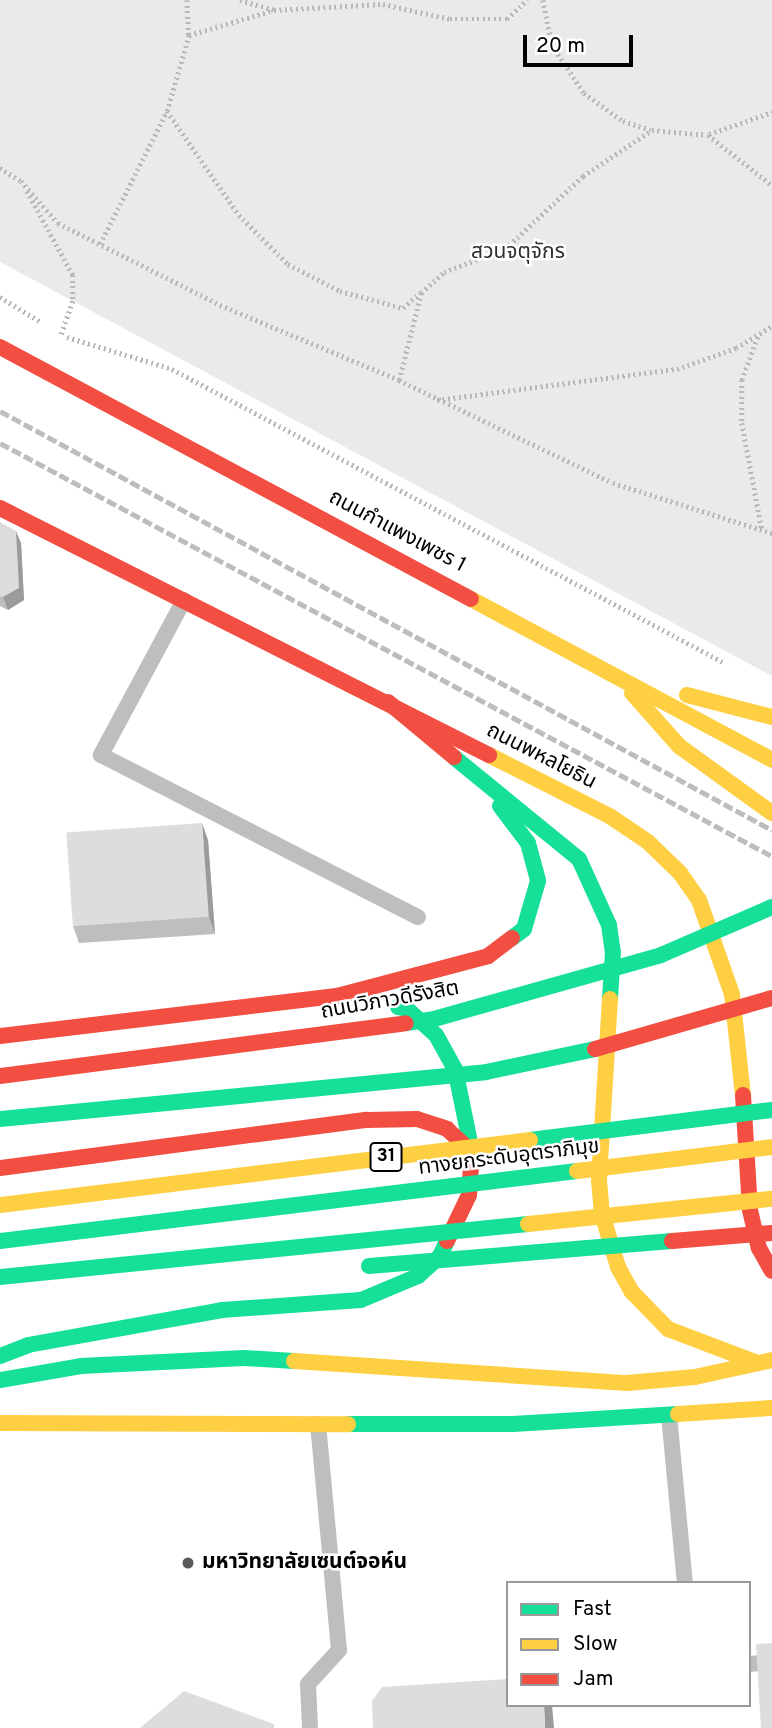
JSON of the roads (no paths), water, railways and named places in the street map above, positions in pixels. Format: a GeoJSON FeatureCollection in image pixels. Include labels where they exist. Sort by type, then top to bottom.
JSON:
{"type":"FeatureCollection","features":[{"type":"Feature","properties":{"kind":"main road","name":"ถนนกำแพงเพชร 1"},"geometry":{"type":"LineString","coordinates":[[0,347],[614,673],[772,760]]}},
{"type":"Feature","properties":{"kind":"main road","name":"ถนนพหลโยธิน"},"geometry":{"type":"LineString","coordinates":[[0,508],[611,817],[648,842],[680,873],[699,900],[735,1007],[750,1210],[759,1248],[772,1271]]}},
{"type":"Feature","properties":{"kind":"main road"},"geometry":{"type":"LineString","coordinates":[[614,673],[772,717]]}},
{"type":"Feature","properties":{"kind":"main road"},"geometry":{"type":"LineString","coordinates":[[614,673],[679,746],[772,813]]}},
{"type":"Feature","properties":{"kind":"main road"},"geometry":{"type":"LineString","coordinates":[[388,702],[579,859],[609,925],[612,952],[602,1076],[599,1180],[603,1214],[618,1267],[632,1292],[668,1329],[755,1363]]}},
{"type":"Feature","properties":{"kind":"main road"},"geometry":{"type":"LineString","coordinates":[[0,1036],[337,996],[488,956],[524,929],[538,881],[528,843],[504,810],[454,757]]}},
{"type":"Feature","properties":{"kind":"main road"},"geometry":{"type":"LineString","coordinates":[[699,900],[735,945]]}},
{"type":"Feature","properties":{"kind":"main road","name":"ถนนวิภาวดีรังสิต"},"geometry":{"type":"LineString","coordinates":[[0,1076],[434,1018],[661,955],[772,907]]}},
{"type":"Feature","properties":{"kind":"main road"},"geometry":{"type":"LineString","coordinates":[[756,988],[772,1020]]}},
{"type":"Feature","properties":{"kind":"main road"},"geometry":{"type":"LineString","coordinates":[[0,1356],[28,1345],[222,1310],[361,1300],[418,1276],[440,1256],[469,1195],[472,1152],[455,1069],[436,1035],[407,1009],[337,996]]}},
{"type":"Feature","properties":{"kind":"main road"},"geometry":{"type":"LineString","coordinates":[[0,1119],[486,1072],[590,1050],[772,998]]}},
{"type":"Feature","properties":{"kind":"main road","name":"31"},"geometry":{"type":"LineString","coordinates":[[0,1205],[772,1110]]}},
{"type":"Feature","properties":{"kind":"main road"},"geometry":{"type":"LineString","coordinates":[[0,1168],[367,1120],[416,1119],[447,1129],[472,1152]]}},
{"type":"Feature","properties":{"kind":"main road","name":"ทางยกระดับอุตราภิมุข"},"geometry":{"type":"LineString","coordinates":[[0,1241],[772,1147]]}},
{"type":"Feature","properties":{"kind":"main road"},"geometry":{"type":"LineString","coordinates":[[0,1277],[772,1199]]}},
{"type":"Feature","properties":{"kind":"main road"},"geometry":{"type":"LineString","coordinates":[[345,1268],[772,1233]]}},
{"type":"Feature","properties":{"kind":"main road"},"geometry":{"type":"LineString","coordinates":[[0,1380],[81,1366],[168,1359],[244,1358],[627,1382],[695,1377],[772,1360]]}},
{"type":"Feature","properties":{"kind":"main road"},"geometry":{"type":"LineString","coordinates":[[0,1423],[513,1424],[772,1408]]}},
{"type":"Feature","properties":{"kind":"lane"},"geometry":{"type":"LineString","coordinates":[[184,600],[100,755],[418,917]]}},
{"type":"Feature","properties":{"kind":"lane"},"geometry":{"type":"LineString","coordinates":[[669,1415],[685,1581]]}},
{"type":"Feature","properties":{"kind":"lane"},"geometry":{"type":"LineString","coordinates":[[310,1728],[308,1684],[339,1650],[318,1422]]}},
{"type":"Feature","properties":{"kind":"lane"},"geometry":{"type":"LineString","coordinates":[[751,1664],[772,1662]]}},
{"type":"Feature","properties":{"kind":"railway"},"geometry":{"type":"LineString","coordinates":[[0,411],[772,830]]}},
{"type":"Feature","properties":{"kind":"railway"},"geometry":{"type":"LineString","coordinates":[[0,443],[772,856]]}},
{"type":"Feature","properties":{"kind":"place","name":"มหาวิทยาลัยเซนต์จอห์น"},"geometry":{"type":"Point","coordinates":[188,1563]}},
{"type":"Feature","properties":{"kind":"park label","name":"สวนจตุจักร"},"geometry":{"type":"Point","coordinates":[518,253]}}]}
